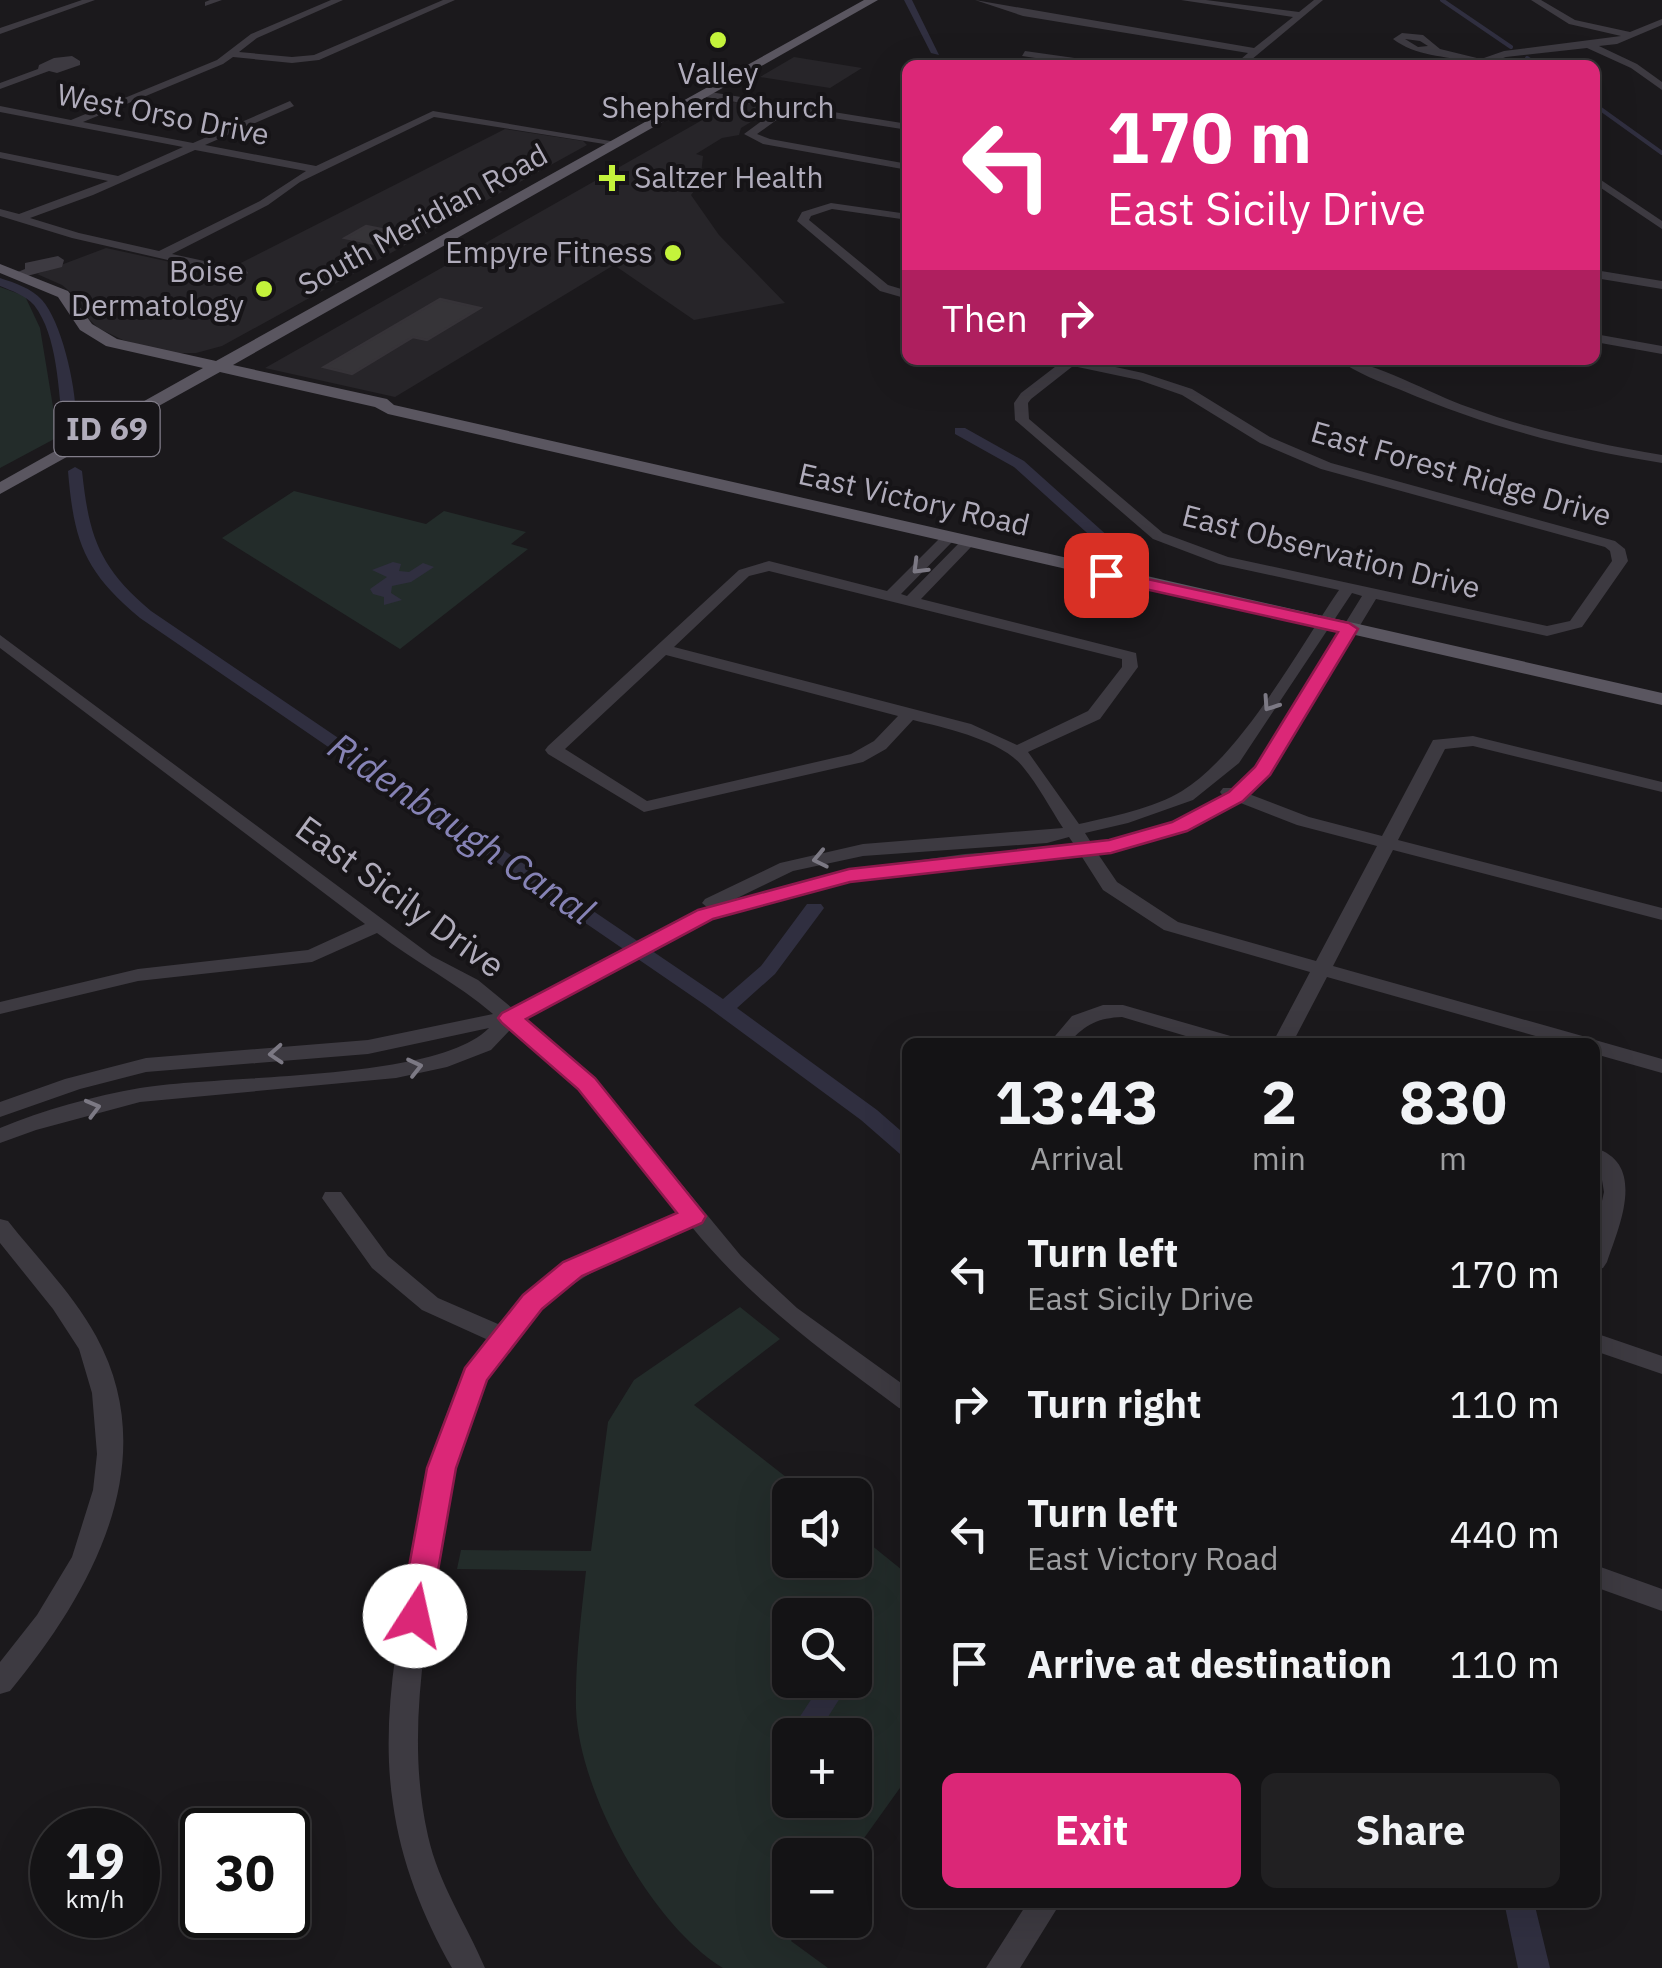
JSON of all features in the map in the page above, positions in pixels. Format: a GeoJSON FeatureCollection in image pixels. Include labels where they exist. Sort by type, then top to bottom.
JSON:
{"type":"FeatureCollection","features":[{"type":"Feature","properties":{"kind":"main road","name":"South Meridian Road"},"geometry":{"type":"LineString","coordinates":[[0,489],[221,370],[872,0]]}},
{"type":"Feature","properties":{"kind":"main road","name":"East Victory Road"},"geometry":{"type":"LineString","coordinates":[[0,268],[27,272],[62,294],[86,327],[112,343],[221,370],[258,385],[372,411],[388,409],[1662,699]]}},
{"type":"Feature","properties":{"kind":"street"},"geometry":{"type":"LineString","coordinates":[[0,31],[91,0]]}},
{"type":"Feature","properties":{"kind":"street"},"geometry":{"type":"LineString","coordinates":[[72,122],[233,54],[254,36],[340,0]]}},
{"type":"Feature","properties":{"kind":"street"},"geometry":{"type":"LineString","coordinates":[[233,54],[306,60],[451,0]]}},
{"type":"Feature","properties":{"kind":"street"},"geometry":{"type":"LineString","coordinates":[[980,0],[1023,14],[1256,51]]}},
{"type":"Feature","properties":{"kind":"street"},"geometry":{"type":"LineString","coordinates":[[1185,0],[1301,15]]}},
{"type":"Feature","properties":{"kind":"street"},"geometry":{"type":"LineString","coordinates":[[1245,60],[1319,0]]}},
{"type":"Feature","properties":{"kind":"street"},"geometry":{"type":"LineString","coordinates":[[1535,0],[1572,22],[1633,36]]}},
{"type":"Feature","properties":{"kind":"street"},"geometry":{"type":"LineString","coordinates":[[1496,60],[1633,36],[1662,22]]}},
{"type":"Feature","properties":{"kind":"street"},"geometry":{"type":"LineString","coordinates":[[1589,46],[1628,62],[1660,83]]}},
{"type":"Feature","properties":{"kind":"street"},"geometry":{"type":"LineString","coordinates":[[1432,50],[1466,60]]}},
{"type":"Feature","properties":{"kind":"street"},"geometry":{"type":"LineString","coordinates":[[1024,54],[1057,60]]}},
{"type":"Feature","properties":{"kind":"street"},"geometry":{"type":"LineString","coordinates":[[0,86],[46,70]]}},
{"type":"Feature","properties":{"kind":"street"},"geometry":{"type":"LineString","coordinates":[[704,94],[902,126]]}},
{"type":"Feature","properties":{"kind":"street"},"geometry":{"type":"LineString","coordinates":[[19,218],[120,180],[290,104]]}},
{"type":"Feature","properties":{"kind":"street"},"geometry":{"type":"LineString","coordinates":[[788,107],[748,131],[754,138],[902,166]]}},
{"type":"Feature","properties":{"kind":"street","name":"West Orso Drive"},"geometry":{"type":"LineString","coordinates":[[0,109],[317,170]]}},
{"type":"Feature","properties":{"kind":"street"},"geometry":{"type":"LineString","coordinates":[[160,255],[264,204],[317,170],[433,114],[617,143]]}},
{"type":"Feature","properties":{"kind":"street"},"geometry":{"type":"LineString","coordinates":[[891,124],[902,116]]}},
{"type":"Feature","properties":{"kind":"street"},"geometry":{"type":"LineString","coordinates":[[0,155],[120,180]]}},
{"type":"Feature","properties":{"kind":"street"},"geometry":{"type":"LineString","coordinates":[[1600,183],[1662,226]]}},
{"type":"Feature","properties":{"kind":"street"},"geometry":{"type":"LineString","coordinates":[[792,200],[816,209]]}},
{"type":"Feature","properties":{"kind":"street"},"geometry":{"type":"LineString","coordinates":[[902,216],[849,207],[816,209],[806,214],[803,221],[884,288],[902,293]]}},
{"type":"Feature","properties":{"kind":"street"},"geometry":{"type":"LineString","coordinates":[[0,212],[104,243],[242,273]]}},
{"type":"Feature","properties":{"kind":"street"},"geometry":{"type":"LineString","coordinates":[[27,272],[58,264],[58,260],[104,243]]}},
{"type":"Feature","properties":{"kind":"street"},"geometry":{"type":"LineString","coordinates":[[1600,275],[1662,286]]}},
{"type":"Feature","properties":{"kind":"street"},"geometry":{"type":"LineString","coordinates":[[1600,339],[1662,350]]}},
{"type":"Feature","properties":{"kind":"street","name":"East Observation Drive"},"geometry":{"type":"LineString","coordinates":[[1066,365],[1026,396],[1020,414],[1027,428],[1158,536],[1176,546],[1530,629],[1557,630]]}},
{"type":"Feature","properties":{"kind":"street","name":"East Forest Ridge Drive"},"geometry":{"type":"LineString","coordinates":[[1089,365],[1187,392],[1265,440],[1303,458],[1618,548],[1620,561],[1576,624],[1557,630]]}},
{"type":"Feature","properties":{"kind":"street"},"geometry":{"type":"LineString","coordinates":[[1356,365],[1477,418],[1662,459]]}},
{"type":"Feature","properties":{"kind":"street"},"geometry":{"type":"LineString","coordinates":[[891,595],[958,540]]}},
{"type":"Feature","properties":{"kind":"street"},"geometry":{"type":"LineString","coordinates":[[912,600],[958,540]]}},
{"type":"Feature","properties":{"kind":"street"},"geometry":{"type":"LineString","coordinates":[[909,714],[880,746],[858,758],[644,807],[554,750],[744,573],[758,567],[779,568],[1130,656],[1130,667],[1094,715],[1017,751]]}},
{"type":"Feature","properties":{"kind":"street"},"geometry":{"type":"LineString","coordinates":[[656,940],[712,903],[787,866],[863,850],[1047,837],[1156,809],[1210,781],[1233,760],[1348,588]]}},
{"type":"Feature","properties":{"kind":"street"},"geometry":{"type":"LineString","coordinates":[[0,1136],[30,1124],[140,1095],[414,1068],[484,1046],[510,1018],[706,914],[849,876],[965,860],[1088,851],[1180,826],[1236,796],[1263,771],[1372,594]]}},
{"type":"Feature","properties":{"kind":"street","name":"East Sicily Drive"},"geometry":{"type":"LineString","coordinates":[[0,640],[378,925],[426,960],[471,984],[587,1084],[733,1262],[775,1302],[902,1397]]}},
{"type":"Feature","properties":{"kind":"street"},"geometry":{"type":"LineString","coordinates":[[662,649],[965,728],[1017,751],[1030,762],[1110,886],[1171,926],[1566,1038]]}},
{"type":"Feature","properties":{"kind":"street"},"geometry":{"type":"LineString","coordinates":[[1285,1038],[1434,749],[1449,742],[1473,741],[1662,786]]}},
{"type":"Feature","properties":{"kind":"street"},"geometry":{"type":"LineString","coordinates":[[1210,781],[1236,796],[1303,821],[1662,914]]}},
{"type":"Feature","properties":{"kind":"street"},"geometry":{"type":"LineString","coordinates":[[0,1008],[138,975],[312,956],[378,925]]}},
{"type":"Feature","properties":{"kind":"street"},"geometry":{"type":"LineString","coordinates":[[1063,1038],[1070,1027],[1090,1014],[1123,1011],[1214,1038]]}},
{"type":"Feature","properties":{"kind":"street"},"geometry":{"type":"LineString","coordinates":[[0,1110],[66,1084],[148,1065],[364,1048],[420,1039],[466,1022],[510,1018]]}},
{"type":"Feature","properties":{"kind":"street"},"geometry":{"type":"LineString","coordinates":[[1600,1048],[1662,1066]]}},
{"type":"Feature","properties":{"kind":"street"},"geometry":{"type":"LineString","coordinates":[[1600,1246],[1617,1192],[1603,1162]]}},
{"type":"Feature","properties":{"kind":"street"},"geometry":{"type":"LineString","coordinates":[[334,1198],[380,1262],[430,1304],[502,1336]]}},
{"type":"Feature","properties":{"kind":"street"},"geometry":{"type":"LineString","coordinates":[[469,1968],[444,1927],[412,1835],[403,1752],[409,1651],[442,1468],[475,1376],[502,1336],[532,1302],[573,1269],[693,1216]]}},
{"type":"Feature","properties":{"kind":"street"},"geometry":{"type":"LineString","coordinates":[[0,1227],[81,1331],[104,1380],[112,1439],[109,1492],[89,1552],[65,1595],[0,1682]]}},
{"type":"Feature","properties":{"kind":"street"},"geometry":{"type":"LineString","coordinates":[[1600,1344],[1662,1365]]}},
{"type":"Feature","properties":{"kind":"street"},"geometry":{"type":"LineString","coordinates":[[1600,1578],[1662,1600]]}},
{"type":"Feature","properties":{"kind":"street"},"geometry":{"type":"LineString","coordinates":[[1002,1968],[1042,1908]]}},
{"type":"Feature","properties":{"kind":"shaded area"},"geometry":{"type":"Polygon","coordinates":[[[794,57],[862,68],[830,88],[760,77],[794,57]]]}},
{"type":"Feature","properties":{"kind":"shaded area"},"geometry":{"type":"Polygon","coordinates":[[[734,102],[774,108],[741,128],[739,135],[722,138],[696,154],[703,156],[700,184],[691,195],[719,235],[785,303],[694,320],[614,265],[395,397],[265,368],[734,102]]]}},
{"type":"Feature","properties":{"kind":"shaded area"},"geometry":{"type":"Polygon","coordinates":[[[505,129],[583,141],[587,145],[222,346],[196,353],[169,353],[123,340],[98,328],[86,316],[80,300],[62,285],[37,274],[106,248],[221,273],[505,129]]]}},
{"type":"Feature","properties":{"kind":"shaded area"},"geometry":{"type":"Polygon","coordinates":[[[0,287],[25,296],[40,328],[58,437],[0,468],[0,287]]]}},
{"type":"Feature","properties":{"kind":"shaded area"},"geometry":{"type":"Polygon","coordinates":[[[294,491],[426,524],[444,511],[526,532],[511,544],[528,549],[400,649],[222,538],[294,491]]]}},
{"type":"Feature","properties":{"kind":"shaded area"},"geometry":{"type":"Polygon","coordinates":[[[740,1307],[780,1339],[694,1405],[787,1478],[772,1478],[772,1578],[872,1578],[872,1546],[902,1570],[902,1785],[864,1838],[772,1838],[772,1938],[793,1938],[791,1941],[828,1968],[723,1968],[670,1921],[624,1853],[605,1816],[580,1742],[576,1675],[586,1571],[457,1569],[461,1550],[591,1551],[608,1422],[634,1380],[740,1307]]]}},
{"type":"Feature","properties":{"kind":"water"},"geometry":{"type":"Polygon","coordinates":[[[393,562],[401,564],[399,571],[409,572],[423,563],[434,567],[411,582],[392,586],[391,593],[402,600],[384,605],[384,597],[370,589],[387,577],[372,570],[393,562]]]}},
{"type":"Feature","properties":{"kind":"water"},"geometry":{"type":"Polygon","coordinates":[[[812,1698],[840,1698],[827,1718],[799,1718],[812,1698]]]}},
{"type":"Feature","properties":{"kind":"building"},"geometry":{"type":"Polygon","coordinates":[[[366,226],[396,232],[375,244],[345,238],[366,226]]]}},
{"type":"Feature","properties":{"kind":"building"},"geometry":{"type":"Polygon","coordinates":[[[440,299],[480,308],[427,340],[413,337],[352,374],[324,367],[440,299]]]}},
{"type":"Feature","properties":{"kind":"waterway"},"geometry":{"type":"LineString","coordinates":[[908,0],[936,53]]}},
{"type":"Feature","properties":{"kind":"waterway"},"geometry":{"type":"LineString","coordinates":[[1442,0],[1511,47]]}},
{"type":"Feature","properties":{"kind":"waterway"},"geometry":{"type":"LineString","coordinates":[[1600,109],[1662,153]]}},
{"type":"Feature","properties":{"kind":"waterway","name":"Ridenbaugh Canal"},"geometry":{"type":"LineString","coordinates":[[0,282],[29,294],[48,318],[59,355],[70,427]]}},
{"type":"Feature","properties":{"kind":"waterway"},"geometry":{"type":"LineString","coordinates":[[960,431],[1019,464],[1114,549],[1111,560]]}},
{"type":"Feature","properties":{"kind":"waterway","name":"Ridenbaugh Canal"},"geometry":{"type":"LineString","coordinates":[[75,471],[80,519],[88,547],[99,567],[128,600],[200,654],[724,1009]]}},
{"type":"Feature","properties":{"kind":"waterway"},"geometry":{"type":"LineString","coordinates":[[724,1009],[768,970],[814,908]]}},
{"type":"Feature","properties":{"kind":"waterway","name":"Ridenbaugh Canal"},"geometry":{"type":"LineString","coordinates":[[724,1009],[902,1144]]}},
{"type":"Feature","properties":{"kind":"waterway","name":"Ridenbaugh Canal"},"geometry":{"type":"LineString","coordinates":[[1520,1908],[1534,1968]]}},
{"type":"Feature","properties":{"kind":"place","name":"Valley Shepherd Church"},"geometry":{"type":"Point","coordinates":[718,40]}},
{"type":"Feature","properties":{"kind":"place","name":"Saltzer Health"},"geometry":{"type":"Point","coordinates":[612,178]}},
{"type":"Feature","properties":{"kind":"place","name":"Empyre Fitness"},"geometry":{"type":"Point","coordinates":[673,253]}},
{"type":"Feature","properties":{"kind":"place","name":"Boise Dermatology"},"geometry":{"type":"Point","coordinates":[264,289]}},
{"type":"Feature","properties":{"kind":"route"},"geometry":{"type":"LineString","coordinates":[[415,1616],[442,1468],[456,1420],[475,1376],[502,1336],[532,1302],[573,1269],[693,1216],[587,1084],[510,1018],[706,914],[849,876],[965,860],[1088,851],[1143,839],[1209,813],[1236,796],[1263,771],[1349,629],[1106,575]]}}]}
